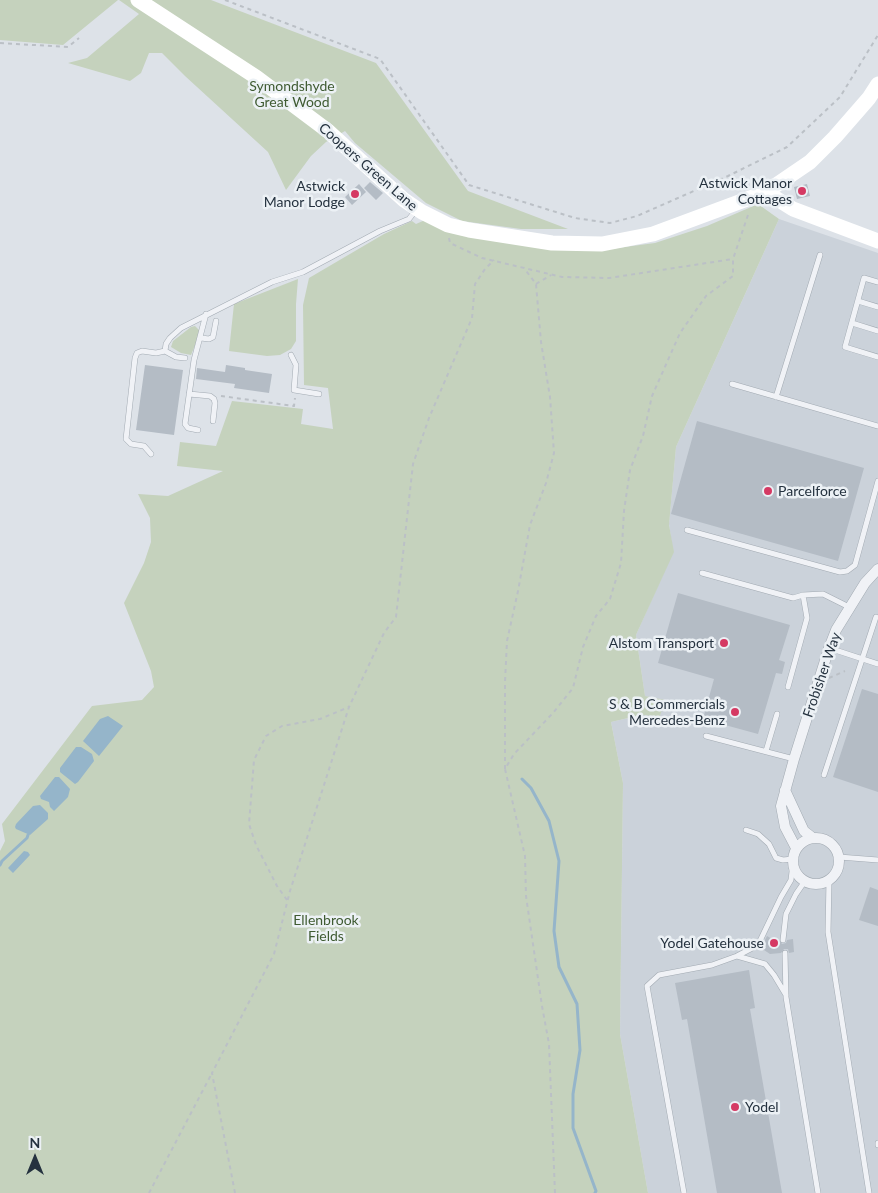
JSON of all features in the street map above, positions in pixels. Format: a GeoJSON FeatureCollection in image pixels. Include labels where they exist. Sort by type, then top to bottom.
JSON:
{"type":"FeatureCollection","features":[{"type":"Feature","properties":{"kind":"street","name":"Coopers Green Lane"},"geometry":{"type":"LineString","coordinates":[[138,0],[256,77],[328,131],[416,209],[448,225],[552,243],[602,244],[653,234],[766,192],[810,162],[835,137],[869,98],[878,84]]}},
{"type":"Feature","properties":{"kind":"street"},"geometry":{"type":"LineString","coordinates":[[766,192],[792,209],[878,241]]}},
{"type":"Feature","properties":{"kind":"street","name":"Frobisher Way"},"geometry":{"type":"LineString","coordinates":[[796,848],[784,827],[781,806],[794,759],[836,630],[865,583],[878,569]]}},
{"type":"Feature","properties":{"kind":"street"},"geometry":{"type":"LineString","coordinates":[[785,790],[804,831],[813,838]]}},
{"type":"Feature","properties":{"kind":"street"},"geometry":{"type":"LineString","coordinates":[[813,838],[821,838],[828,841],[839,852],[838,869],[829,880],[821,884],[805,882],[794,870],[793,861],[796,848],[803,841],[813,838]]}},
{"type":"Feature","properties":{"kind":"lane"},"geometry":{"type":"LineString","coordinates":[[165,351],[166,344],[170,338],[181,328],[272,282],[303,272],[380,231],[409,219],[416,209]]}},
{"type":"Feature","properties":{"kind":"lane"},"geometry":{"type":"LineString","coordinates":[[776,397],[820,254]]}},
{"type":"Feature","properties":{"kind":"lane"},"geometry":{"type":"LineString","coordinates":[[878,282],[864,278],[845,347],[878,357]]}},
{"type":"Feature","properties":{"kind":"lane"},"geometry":{"type":"LineString","coordinates":[[858,301],[878,307]]}},
{"type":"Feature","properties":{"kind":"lane"},"geometry":{"type":"LineString","coordinates":[[198,430],[186,427],[194,360],[206,314]]}},
{"type":"Feature","properties":{"kind":"lane"},"geometry":{"type":"LineString","coordinates":[[201,338],[209,340],[213,337],[216,321]]}},
{"type":"Feature","properties":{"kind":"lane"},"geometry":{"type":"LineString","coordinates":[[852,324],[878,332]]}},
{"type":"Feature","properties":{"kind":"lane"},"geometry":{"type":"LineString","coordinates":[[152,454],[144,446],[131,444],[126,439],[135,358],[137,353],[142,351],[156,353],[165,351],[176,357],[185,358]]}},
{"type":"Feature","properties":{"kind":"lane"},"geometry":{"type":"LineString","coordinates":[[291,355],[296,364],[294,390],[319,394]]}},
{"type":"Feature","properties":{"kind":"lane"},"geometry":{"type":"LineString","coordinates":[[732,384],[878,426]]}},
{"type":"Feature","properties":{"kind":"lane"},"geometry":{"type":"LineString","coordinates":[[189,394],[210,396],[214,399],[213,421]]}},
{"type":"Feature","properties":{"kind":"lane"},"geometry":{"type":"LineString","coordinates":[[687,530],[840,572],[847,571],[855,565],[878,481]]}},
{"type":"Feature","properties":{"kind":"lane"},"geometry":{"type":"LineString","coordinates":[[702,573],[794,598],[803,595],[823,594],[849,607]]}},
{"type":"Feature","properties":{"kind":"lane"},"geometry":{"type":"LineString","coordinates":[[788,687],[807,618],[803,595]]}},
{"type":"Feature","properties":{"kind":"lane"},"geometry":{"type":"LineString","coordinates":[[824,775],[876,617]]}},
{"type":"Feature","properties":{"kind":"lane"},"geometry":{"type":"LineString","coordinates":[[829,648],[878,664]]}},
{"type":"Feature","properties":{"kind":"lane"},"geometry":{"type":"LineString","coordinates":[[766,752],[777,714]]}},
{"type":"Feature","properties":{"kind":"lane"},"geometry":{"type":"LineString","coordinates":[[706,736],[794,759]]}},
{"type":"Feature","properties":{"kind":"lane"},"geometry":{"type":"LineString","coordinates":[[684,1193],[647,986],[659,975],[712,964],[737,956],[758,945],[791,880],[793,861],[776,858],[769,844],[758,834],[746,830]]}},
{"type":"Feature","properties":{"kind":"lane"},"geometry":{"type":"LineString","coordinates":[[839,857],[875,860],[878,865]]}},
{"type":"Feature","properties":{"kind":"lane"},"geometry":{"type":"LineString","coordinates":[[829,880],[828,932],[869,1193]]}},
{"type":"Feature","properties":{"kind":"lane"},"geometry":{"type":"LineString","coordinates":[[783,940],[786,914],[796,894],[805,882]]}},
{"type":"Feature","properties":{"kind":"lane"},"geometry":{"type":"LineString","coordinates":[[784,953],[786,997],[818,1193]]}},
{"type":"Feature","properties":{"kind":"lane"},"geometry":{"type":"LineString","coordinates":[[737,956],[765,964],[774,975],[786,997]]}},
{"type":"Feature","properties":{"kind":"path"},"geometry":{"type":"LineString","coordinates":[[225,0],[380,59],[469,185],[574,218],[610,223],[637,216],[728,176],[786,147],[840,98],[878,36]]}},
{"type":"Feature","properties":{"kind":"path"},"geometry":{"type":"LineString","coordinates":[[0,43],[68,47],[79,38]]}},
{"type":"Feature","properties":{"kind":"path"},"geometry":{"type":"LineString","coordinates":[[505,769],[514,754],[574,688],[583,647],[596,616],[610,599],[621,563],[624,511],[630,470],[644,436],[652,396],[680,333],[706,296],[733,276],[733,259],[750,207],[748,200]]}},
{"type":"Feature","properties":{"kind":"path"},"geometry":{"type":"LineString","coordinates":[[448,225],[447,232],[450,243],[482,258],[562,277],[608,278],[733,259]]}},
{"type":"Feature","properties":{"kind":"path"},"geometry":{"type":"LineString","coordinates":[[149,1193],[274,954],[287,900],[349,707],[384,633],[396,617],[413,464],[429,418],[472,318],[475,284],[494,260]]}},
{"type":"Feature","properties":{"kind":"path"},"geometry":{"type":"LineString","coordinates":[[524,268],[536,284],[550,397],[554,453],[546,483],[530,525],[507,641],[504,682],[505,769],[525,856],[526,896],[548,1044],[555,1193]]}},
{"type":"Feature","properties":{"kind":"path"},"geometry":{"type":"LineString","coordinates":[[536,284],[552,274]]}},
{"type":"Feature","properties":{"kind":"path"},"geometry":{"type":"LineString","coordinates":[[214,399],[221,396],[294,406],[296,391]]}},
{"type":"Feature","properties":{"kind":"path"},"geometry":{"type":"LineString","coordinates":[[287,900],[277,886],[256,845],[249,824],[254,760],[266,736],[282,726],[320,719],[349,707]]}},
{"type":"Feature","properties":{"kind":"path"},"geometry":{"type":"LineString","coordinates":[[212,1072],[235,1193]]}},
{"type":"Feature","properties":{"kind":"shaded area"},"geometry":{"type":"Polygon","coordinates":[[[779,219],[878,253],[878,1193],[648,1193],[620,1034],[623,783],[611,722],[641,715],[660,715],[664,700],[645,696],[636,635],[673,552],[669,524],[676,447],[779,219]]]}},
{"type":"Feature","properties":{"kind":"green space"},"geometry":{"type":"Polygon","coordinates":[[[0,0],[118,0],[63,45],[0,40],[0,0]]]}},
{"type":"Feature","properties":{"kind":"green space","name":"Symondshyde Great Wood"},"geometry":{"type":"Polygon","coordinates":[[[119,0],[211,0],[376,63],[468,191],[568,229],[521,229],[462,221],[426,203],[355,143],[345,131],[326,142],[311,156],[286,190],[268,152],[162,53],[149,53],[141,73],[130,81],[68,63],[87,58],[139,14],[119,0]]]}},
{"type":"Feature","properties":{"kind":"green space","name":"Ellenbrook Fields"},"geometry":{"type":"Polygon","coordinates":[[[758,204],[779,219],[676,447],[669,525],[674,552],[636,635],[645,696],[665,700],[660,716],[641,715],[611,722],[623,783],[620,1034],[648,1193],[0,1193],[0,851],[5,841],[2,824],[92,706],[142,700],[154,687],[151,671],[124,603],[144,563],[151,542],[150,518],[138,494],[168,496],[223,471],[177,466],[180,442],[216,446],[232,401],[303,409],[301,424],[333,429],[328,388],[304,385],[303,305],[309,278],[384,234],[412,221],[416,224],[425,220],[602,250],[655,243],[707,226],[758,204]]]}},
{"type":"Feature","properties":{"kind":"green space"},"geometry":{"type":"Polygon","coordinates":[[[298,279],[296,341],[291,349],[280,355],[267,356],[229,351],[234,304],[298,279]]]}},
{"type":"Feature","properties":{"kind":"green space"},"geometry":{"type":"Polygon","coordinates":[[[195,326],[199,330],[199,336],[191,355],[181,353],[171,347],[173,341],[195,326]]]}},
{"type":"Feature","properties":{"kind":"water"},"geometry":{"type":"Polygon","coordinates":[[[108,716],[123,726],[99,756],[83,741],[100,719],[108,716]]]}},
{"type":"Feature","properties":{"kind":"water"},"geometry":{"type":"Polygon","coordinates":[[[76,747],[81,747],[92,754],[94,761],[75,784],[60,772],[60,768],[76,747]]]}},
{"type":"Feature","properties":{"kind":"water"},"geometry":{"type":"Polygon","coordinates":[[[55,777],[59,777],[70,789],[68,797],[54,811],[50,807],[49,802],[41,799],[40,796],[55,777]]]}},
{"type":"Feature","properties":{"kind":"water"},"geometry":{"type":"Polygon","coordinates":[[[40,805],[48,813],[48,819],[30,835],[16,829],[16,824],[33,806],[40,805]]]}},
{"type":"Feature","properties":{"kind":"water"},"geometry":{"type":"Polygon","coordinates":[[[24,851],[30,855],[13,873],[8,868],[24,851]]]}},
{"type":"Feature","properties":{"kind":"building"},"geometry":{"type":"Polygon","coordinates":[[[370,182],[383,193],[376,200],[364,188],[370,182]]]}},
{"type":"Feature","properties":{"kind":"building","name":"Astwick Manor Lodge"},"geometry":{"type":"Polygon","coordinates":[[[359,184],[366,192],[352,205],[345,197],[359,184]]]}},
{"type":"Feature","properties":{"kind":"building","name":"Astwick Manor Cottages"},"geometry":{"type":"Polygon","coordinates":[[[807,184],[810,196],[797,199],[794,187],[807,184]]]}},
{"type":"Feature","properties":{"kind":"building"},"geometry":{"type":"Polygon","coordinates":[[[145,365],[183,370],[174,435],[136,430],[145,365]]]}},
{"type":"Feature","properties":{"kind":"building"},"geometry":{"type":"Polygon","coordinates":[[[226,365],[272,374],[269,393],[234,388],[235,384],[196,379],[197,368],[225,372],[226,365]]]}},
{"type":"Feature","properties":{"kind":"building","name":"Parcelforce"},"geometry":{"type":"Polygon","coordinates":[[[697,421],[864,468],[838,561],[671,514],[697,421]]]}},
{"type":"Feature","properties":{"kind":"building","name":"Alstom Transport"},"geometry":{"type":"Polygon","coordinates":[[[678,593],[790,625],[779,660],[785,662],[782,674],[776,673],[758,734],[703,719],[714,679],[658,663],[678,593]]]}},
{"type":"Feature","properties":{"kind":"building"},"geometry":{"type":"Polygon","coordinates":[[[862,689],[878,694],[878,792],[833,777],[862,689]]]}},
{"type":"Feature","properties":{"kind":"building"},"geometry":{"type":"Polygon","coordinates":[[[870,887],[878,890],[878,926],[859,920],[870,887]]]}},
{"type":"Feature","properties":{"kind":"building","name":"Yodel Gatehouse"},"geometry":{"type":"Polygon","coordinates":[[[767,936],[779,940],[782,944],[786,943],[787,940],[793,939],[794,952],[789,953],[788,949],[784,949],[781,953],[770,954],[761,948],[767,936]]]}},
{"type":"Feature","properties":{"kind":"building","name":"Yodel"},"geometry":{"type":"Polygon","coordinates":[[[749,970],[755,1008],[750,1009],[782,1193],[717,1193],[687,1019],[682,1020],[675,983],[749,970]]]}},
{"type":"Feature","properties":{"kind":"waterway"},"geometry":{"type":"LineString","coordinates":[[522,779],[531,788],[549,821],[559,861],[554,931],[559,967],[577,1004],[580,1050],[573,1094],[573,1128],[596,1191],[595,1193]]}},
{"type":"Feature","properties":{"kind":"waterway"},"geometry":{"type":"LineString","coordinates":[[0,865],[28,835]]}},
{"type":"Feature","properties":{"kind":"place","name":"Astwick Manor Cottages"},"geometry":{"type":"Point","coordinates":[802,191]}},
{"type":"Feature","properties":{"kind":"place","name":"Astwick Manor Lodge"},"geometry":{"type":"Point","coordinates":[355,194]}},
{"type":"Feature","properties":{"kind":"place","name":"Parcelforce"},"geometry":{"type":"Point","coordinates":[768,491]}},
{"type":"Feature","properties":{"kind":"place","name":"Alstom Transport"},"geometry":{"type":"Point","coordinates":[724,643]}},
{"type":"Feature","properties":{"kind":"place","name":"S & B Commercials Mercedes-Benz"},"geometry":{"type":"Point","coordinates":[735,712]}},
{"type":"Feature","properties":{"kind":"place","name":"Yodel Gatehouse"},"geometry":{"type":"Point","coordinates":[774,943]}},
{"type":"Feature","properties":{"kind":"place","name":"Yodel"},"geometry":{"type":"Point","coordinates":[735,1107]}}]}
